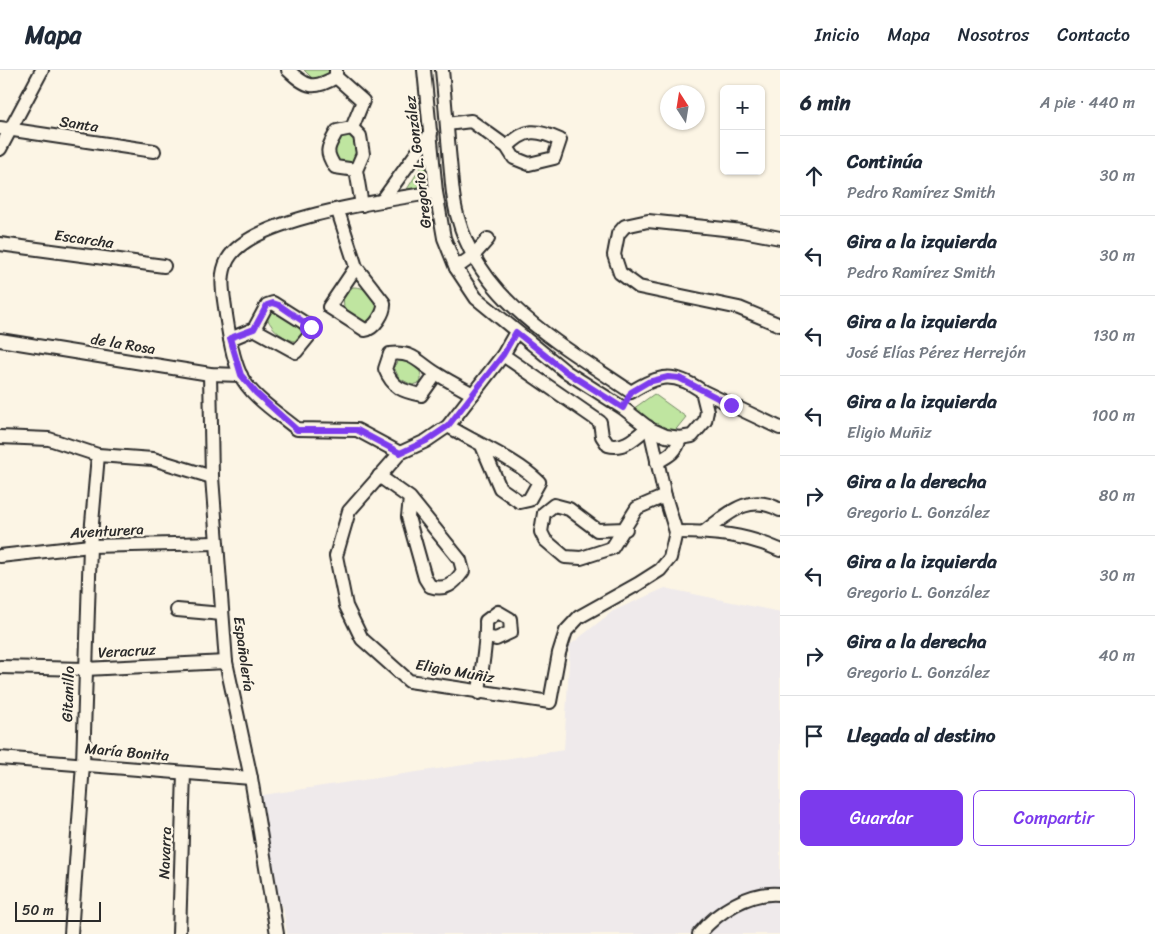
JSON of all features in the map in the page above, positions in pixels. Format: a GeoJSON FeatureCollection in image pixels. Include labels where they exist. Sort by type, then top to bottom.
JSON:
{"type":"FeatureCollection","features":[{"type":"Feature","properties":{"kind":"street"},"geometry":{"type":"LineString","coordinates":[[0,149],[6,129],[42,70]]}},
{"type":"Feature","properties":{"kind":"street"},"geometry":{"type":"LineString","coordinates":[[288,70],[308,86],[321,86],[336,74],[362,102],[352,128]]}},
{"type":"Feature","properties":{"kind":"street","name":"Gregorio L. González"},"geometry":{"type":"LineString","coordinates":[[424,70],[436,192],[444,238],[456,268],[476,298],[565,371],[623,408],[649,428],[666,436],[680,438]]}},
{"type":"Feature","properties":{"kind":"street","name":"Gregorio L. González"},"geometry":{"type":"LineString","coordinates":[[442,70],[457,217],[473,256],[501,294],[529,323],[631,392]]}},
{"type":"Feature","properties":{"kind":"street"},"geometry":{"type":"LineString","coordinates":[[447,124],[471,121],[506,147]]}},
{"type":"Feature","properties":{"kind":"street"},"geometry":{"type":"LineString","coordinates":[[352,128],[360,136],[363,154],[356,170],[362,205]]}},
{"type":"Feature","properties":{"kind":"street"},"geometry":{"type":"LineString","coordinates":[[352,128],[337,131],[328,148],[327,155],[335,167],[356,170]]}},
{"type":"Feature","properties":{"kind":"street","name":"Santa"},"geometry":{"type":"LineString","coordinates":[[6,129],[154,152]]}},
{"type":"Feature","properties":{"kind":"street"},"geometry":{"type":"LineString","coordinates":[[382,201],[431,134]]}},
{"type":"Feature","properties":{"kind":"street"},"geometry":{"type":"LineString","coordinates":[[400,453],[357,430],[297,430],[256,393],[241,375],[230,338],[221,279],[228,259],[243,241],[272,227],[362,205],[436,192]]}},
{"type":"Feature","properties":{"kind":"street"},"geometry":{"type":"LineString","coordinates":[[338,211],[356,267],[384,303],[384,308],[372,328],[368,330],[365,330],[329,306],[356,267]]}},
{"type":"Feature","properties":{"kind":"street"},"geometry":{"type":"LineString","coordinates":[[780,238],[743,231],[648,221],[624,226],[618,234],[614,255],[620,273],[639,287],[739,308],[780,325]]}},
{"type":"Feature","properties":{"kind":"street"},"geometry":{"type":"LineString","coordinates":[[456,268],[473,256],[488,239]]}},
{"type":"Feature","properties":{"kind":"street","name":"Escarcha"},"geometry":{"type":"LineString","coordinates":[[0,244],[164,266]]}},
{"type":"Feature","properties":{"kind":"street"},"geometry":{"type":"LineString","coordinates":[[230,338],[254,329],[267,305],[273,303],[311,327],[309,336],[296,352],[254,329]]}},
{"type":"Feature","properties":{"kind":"street","name":"Eligio Muñiz"},"geometry":{"type":"LineString","coordinates":[[516,332],[503,355],[448,426],[426,441],[400,453],[349,511],[336,556],[346,606],[362,639],[409,681],[479,693],[550,702],[559,653],[566,631],[579,617],[660,570],[670,558],[676,532]]}},
{"type":"Feature","properties":{"kind":"street","name":"de la Rosa"},"geometry":{"type":"LineString","coordinates":[[0,340],[210,374],[241,375]]}},
{"type":"Feature","properties":{"kind":"street"},"geometry":{"type":"LineString","coordinates":[[503,355],[600,422],[602,436],[608,445],[616,448],[631,442],[649,428],[665,496],[676,532],[704,532],[754,539],[780,550]]}},
{"type":"Feature","properties":{"kind":"street","name":"Españolería"},"geometry":{"type":"LineString","coordinates":[[210,374],[212,478],[226,662],[251,778],[277,934]]}},
{"type":"Feature","properties":{"kind":"street"},"geometry":{"type":"LineString","coordinates":[[436,374],[473,394]]}},
{"type":"Feature","properties":{"kind":"street"},"geometry":{"type":"LineString","coordinates":[[623,408],[631,392],[648,382],[668,377],[679,378],[702,392],[780,428]]}},
{"type":"Feature","properties":{"kind":"street"},"geometry":{"type":"LineString","coordinates":[[657,462],[670,455],[678,446],[680,438],[692,436],[705,421],[707,411],[702,392]]}},
{"type":"Feature","properties":{"kind":"street"},"geometry":{"type":"LineString","coordinates":[[448,426],[483,448],[525,468],[539,482],[529,500],[520,502],[500,488],[483,448]]}},
{"type":"Feature","properties":{"kind":"street"},"geometry":{"type":"LineString","coordinates":[[0,437],[49,439],[98,455],[153,459],[212,478]]}},
{"type":"Feature","properties":{"kind":"street","name":"Gitanillo"},"geometry":{"type":"LineString","coordinates":[[71,934],[83,764],[90,546],[98,455]]}},
{"type":"Feature","properties":{"kind":"street"},"geometry":{"type":"LineString","coordinates":[[379,476],[410,498],[460,560],[462,571],[455,583],[441,589],[430,586],[425,578],[408,517],[410,498]]}},
{"type":"Feature","properties":{"kind":"street"},"geometry":{"type":"LineString","coordinates":[[626,529],[597,530],[569,509],[554,505],[544,513],[541,532],[545,540],[565,557],[580,558],[612,548],[626,529],[637,508],[665,496]]}},
{"type":"Feature","properties":{"kind":"street"},"geometry":{"type":"LineString","coordinates":[[704,532],[741,504],[759,503],[780,510]]}},
{"type":"Feature","properties":{"kind":"street","name":"Aventurera"},"geometry":{"type":"LineString","coordinates":[[0,556],[90,546],[216,543]]}},
{"type":"Feature","properties":{"kind":"street"},"geometry":{"type":"LineString","coordinates":[[177,610],[222,614]]}},
{"type":"Feature","properties":{"kind":"street"},"geometry":{"type":"LineString","coordinates":[[479,693],[481,664],[487,637]]}},
{"type":"Feature","properties":{"kind":"street","name":"Veracruz"},"geometry":{"type":"LineString","coordinates":[[0,667],[85,669],[226,662]]}},
{"type":"Feature","properties":{"kind":"street","name":"María Bonita"},"geometry":{"type":"LineString","coordinates":[[0,758],[251,778]]}},
{"type":"Feature","properties":{"kind":"street","name":"Navarra"},"geometry":{"type":"LineString","coordinates":[[179,934],[184,773]]}},
{"type":"Feature","properties":{"kind":"street"},"geometry":{"type":"LineString","coordinates":[[699,934],[712,920],[744,899],[771,893],[780,894]]}},
{"type":"Feature","properties":{"kind":"shaded area"},"geometry":{"type":"Polygon","coordinates":[[[665,588],[780,612],[780,934],[287,934],[283,907],[275,897],[249,797],[564,750],[570,645],[613,611],[665,588]]]}},
{"type":"Feature","properties":{"kind":"green space"},"geometry":{"type":"Polygon","coordinates":[[[304,70],[333,70],[334,75],[315,81],[304,70]]]}},
{"type":"Feature","properties":{"kind":"green space"},"geometry":{"type":"Polygon","coordinates":[[[341,131],[352,132],[358,146],[352,163],[347,165],[332,157],[330,146],[341,131]]]}},
{"type":"Feature","properties":{"kind":"green space"},"geometry":{"type":"Polygon","coordinates":[[[425,160],[431,186],[406,191],[425,160]]]}},
{"type":"Feature","properties":{"kind":"green space"},"geometry":{"type":"Polygon","coordinates":[[[353,287],[359,287],[367,291],[376,301],[379,311],[370,322],[361,322],[344,308],[343,295],[353,287]]]}},
{"type":"Feature","properties":{"kind":"green space"},"geometry":{"type":"Polygon","coordinates":[[[269,312],[280,313],[294,322],[303,336],[298,342],[284,337],[276,331],[267,318],[269,312]]]}},
{"type":"Feature","properties":{"kind":"green space"},"geometry":{"type":"Polygon","coordinates":[[[398,360],[408,361],[419,369],[420,383],[412,385],[399,378],[394,367],[398,360]]]}},
{"type":"Feature","properties":{"kind":"green space"},"geometry":{"type":"Polygon","coordinates":[[[654,394],[686,417],[673,433],[662,434],[633,409],[654,394]]]}},
{"type":"Feature","properties":{"kind":"route"},"geometry":{"type":"LineString","coordinates":[[311,327],[279,305],[273,303],[267,305],[254,329],[230,338],[241,375],[256,393],[297,430],[357,430],[400,453],[426,441],[448,426],[503,355],[516,332],[565,371],[623,408],[631,392],[648,382],[668,377],[679,378],[702,392],[731,405]]}}]}
